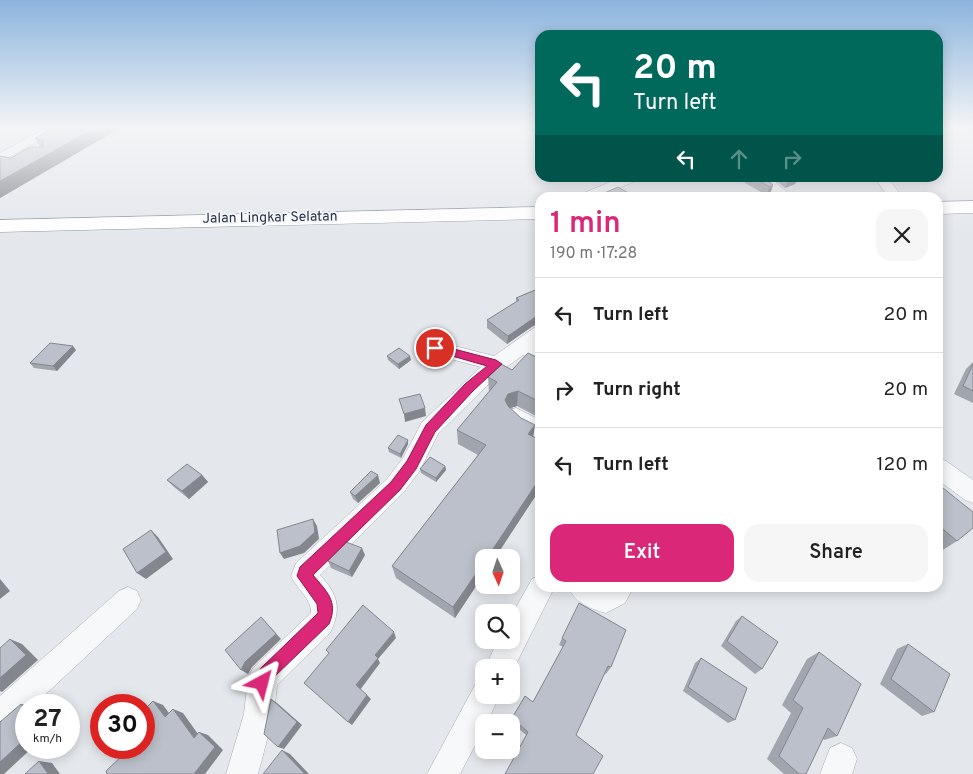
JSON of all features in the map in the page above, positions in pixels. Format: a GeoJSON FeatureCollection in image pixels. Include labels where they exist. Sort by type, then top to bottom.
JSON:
{"type":"FeatureCollection","features":[{"type":"Feature","properties":{"kind":"highway"},"geometry":{"type":"LineString","coordinates":[[943,198],[973,197]]}},
{"type":"Feature","properties":{"kind":"highway"},"geometry":{"type":"LineString","coordinates":[[943,208],[973,207]]}},
{"type":"Feature","properties":{"kind":"highway","name":"Jalan Lingkar Selatan"},"geometry":{"type":"LineString","coordinates":[[0,226],[535,213]]}},
{"type":"Feature","properties":{"kind":"highway","name":"Jalan Lingkar Selatan"},"geometry":{"type":"LineString","coordinates":[[0,236],[535,224]]}},
{"type":"Feature","properties":{"kind":"street"},"geometry":{"type":"LineString","coordinates":[[598,192],[621,182]]}},
{"type":"Feature","properties":{"kind":"street"},"geometry":{"type":"LineString","coordinates":[[768,182],[779,192]]}},
{"type":"Feature","properties":{"kind":"street"},"geometry":{"type":"LineString","coordinates":[[242,774],[257,722],[263,678],[320,623],[326,612],[324,601],[304,576],[305,572],[395,486],[411,465],[430,428],[469,388],[496,364],[534,345]]}},
{"type":"Feature","properties":{"kind":"street"},"geometry":{"type":"LineString","coordinates":[[435,348],[496,364]]}},
{"type":"Feature","properties":{"kind":"street"},"geometry":{"type":"LineString","coordinates":[[516,416],[535,428]]}},
{"type":"Feature","properties":{"kind":"street"},"geometry":{"type":"LineString","coordinates":[[943,472],[973,493]]}},
{"type":"Feature","properties":{"kind":"street"},"geometry":{"type":"LineString","coordinates":[[504,659],[539,592]]}},
{"type":"Feature","properties":{"kind":"street"},"geometry":{"type":"LineString","coordinates":[[589,592],[606,600],[617,592]]}},
{"type":"Feature","properties":{"kind":"street"},"geometry":{"type":"LineString","coordinates":[[0,716],[128,600]]}},
{"type":"Feature","properties":{"kind":"street"},"geometry":{"type":"LineString","coordinates":[[443,774],[480,704]]}},
{"type":"Feature","properties":{"kind":"building"},"geometry":{"type":"Polygon","coordinates":[[[0,164],[30,164],[0,181],[0,164]]]}},
{"type":"Feature","properties":{"kind":"building"},"geometry":{"type":"Polygon","coordinates":[[[761,182],[770,182],[773,185],[770,187],[761,182]]]}},
{"type":"Feature","properties":{"kind":"building"},"geometry":{"type":"Polygon","coordinates":[[[618,187],[627,192],[607,192],[618,187]]]}},
{"type":"Feature","properties":{"kind":"building"},"geometry":{"type":"Polygon","coordinates":[[[535,290],[535,318],[508,336],[487,320],[519,300],[516,298],[535,290]]]}},
{"type":"Feature","properties":{"kind":"building"},"geometry":{"type":"Polygon","coordinates":[[[50,343],[73,346],[53,366],[30,363],[50,343]]]}},
{"type":"Feature","properties":{"kind":"building"},"geometry":{"type":"Polygon","coordinates":[[[399,348],[410,356],[398,364],[387,356],[399,348]]]}},
{"type":"Feature","properties":{"kind":"building"},"geometry":{"type":"Polygon","coordinates":[[[528,353],[535,356],[535,400],[518,391],[508,394],[505,400],[508,406],[521,418],[535,425],[528,434],[535,438],[535,486],[493,549],[475,549],[475,575],[453,607],[392,566],[486,445],[457,430],[497,382],[488,377],[501,364],[512,370],[528,353]]]}},
{"type":"Feature","properties":{"kind":"building"},"geometry":{"type":"Polygon","coordinates":[[[973,364],[973,391],[963,386],[973,364]]]}},
{"type":"Feature","properties":{"kind":"building"},"geometry":{"type":"Polygon","coordinates":[[[420,394],[425,408],[404,414],[399,399],[420,394]]]}},
{"type":"Feature","properties":{"kind":"building"},"geometry":{"type":"Polygon","coordinates":[[[398,435],[408,440],[400,454],[388,448],[398,435]]]}},
{"type":"Feature","properties":{"kind":"building"},"geometry":{"type":"Polygon","coordinates":[[[430,457],[445,466],[436,478],[420,469],[430,457]]]}},
{"type":"Feature","properties":{"kind":"building"},"geometry":{"type":"Polygon","coordinates":[[[187,464],[202,475],[182,491],[167,480],[187,464]]]}},
{"type":"Feature","properties":{"kind":"building"},"geometry":{"type":"Polygon","coordinates":[[[371,471],[378,475],[355,496],[350,492],[371,471]]]}},
{"type":"Feature","properties":{"kind":"building"},"geometry":{"type":"Polygon","coordinates":[[[943,488],[973,512],[973,528],[957,541],[943,529],[943,488]]]}},
{"type":"Feature","properties":{"kind":"building"},"geometry":{"type":"Polygon","coordinates":[[[313,519],[315,532],[300,546],[280,553],[277,530],[313,519]]]}},
{"type":"Feature","properties":{"kind":"building"},"geometry":{"type":"Polygon","coordinates":[[[151,530],[166,552],[137,573],[123,549],[151,530]]]}},
{"type":"Feature","properties":{"kind":"building"},"geometry":{"type":"Polygon","coordinates":[[[346,542],[362,548],[349,571],[328,561],[346,542]]]}},
{"type":"Feature","properties":{"kind":"building"},"geometry":{"type":"Polygon","coordinates":[[[579,603],[626,630],[611,667],[608,666],[576,735],[603,756],[593,774],[505,774],[513,759],[520,759],[520,747],[528,732],[520,725],[520,714],[514,714],[525,696],[533,702],[566,641],[562,638],[579,603]]]}},
{"type":"Feature","properties":{"kind":"building"},"geometry":{"type":"Polygon","coordinates":[[[363,605],[394,632],[375,655],[378,658],[356,685],[367,695],[348,722],[304,683],[329,653],[326,650],[363,605]]]}},
{"type":"Feature","properties":{"kind":"building"},"geometry":{"type":"Polygon","coordinates":[[[742,616],[778,642],[762,669],[727,641],[742,616]]]}},
{"type":"Feature","properties":{"kind":"building"},"geometry":{"type":"Polygon","coordinates":[[[261,617],[276,634],[245,662],[241,670],[225,650],[261,617]]]}},
{"type":"Feature","properties":{"kind":"building"},"geometry":{"type":"Polygon","coordinates":[[[10,639],[26,655],[0,678],[0,648],[10,639]]]}},
{"type":"Feature","properties":{"kind":"building"},"geometry":{"type":"Polygon","coordinates":[[[908,644],[950,674],[934,712],[891,679],[908,644]]]}},
{"type":"Feature","properties":{"kind":"building"},"geometry":{"type":"Polygon","coordinates":[[[819,652],[861,684],[837,736],[828,728],[806,774],[799,774],[779,756],[803,708],[793,700],[819,652]]]}},
{"type":"Feature","properties":{"kind":"building"},"geometry":{"type":"Polygon","coordinates":[[[701,658],[747,688],[735,720],[688,687],[701,658]]]}},
{"type":"Feature","properties":{"kind":"building"},"geometry":{"type":"Polygon","coordinates":[[[271,699],[297,722],[278,747],[264,734],[271,699]]]}},
{"type":"Feature","properties":{"kind":"building"},"geometry":{"type":"Polygon","coordinates":[[[155,704],[165,717],[173,709],[194,738],[199,732],[215,747],[194,774],[107,774],[106,771],[119,759],[155,759],[155,704]]]}},
{"type":"Feature","properties":{"kind":"building"},"geometry":{"type":"Polygon","coordinates":[[[15,709],[15,748],[0,762],[0,722],[15,709]]]}},
{"type":"Feature","properties":{"kind":"building"},"geometry":{"type":"Polygon","coordinates":[[[282,750],[305,774],[263,774],[282,750]]]}},
{"type":"Feature","properties":{"kind":"building"},"geometry":{"type":"Polygon","coordinates":[[[39,761],[48,774],[25,774],[39,761]]]}},
{"type":"Feature","properties":{"kind":"route"},"geometry":{"type":"LineString","coordinates":[[262,683],[266,674],[324,618],[326,612],[324,601],[304,576],[305,572],[395,486],[411,465],[430,428],[452,404],[496,364],[435,348]]}}]}
